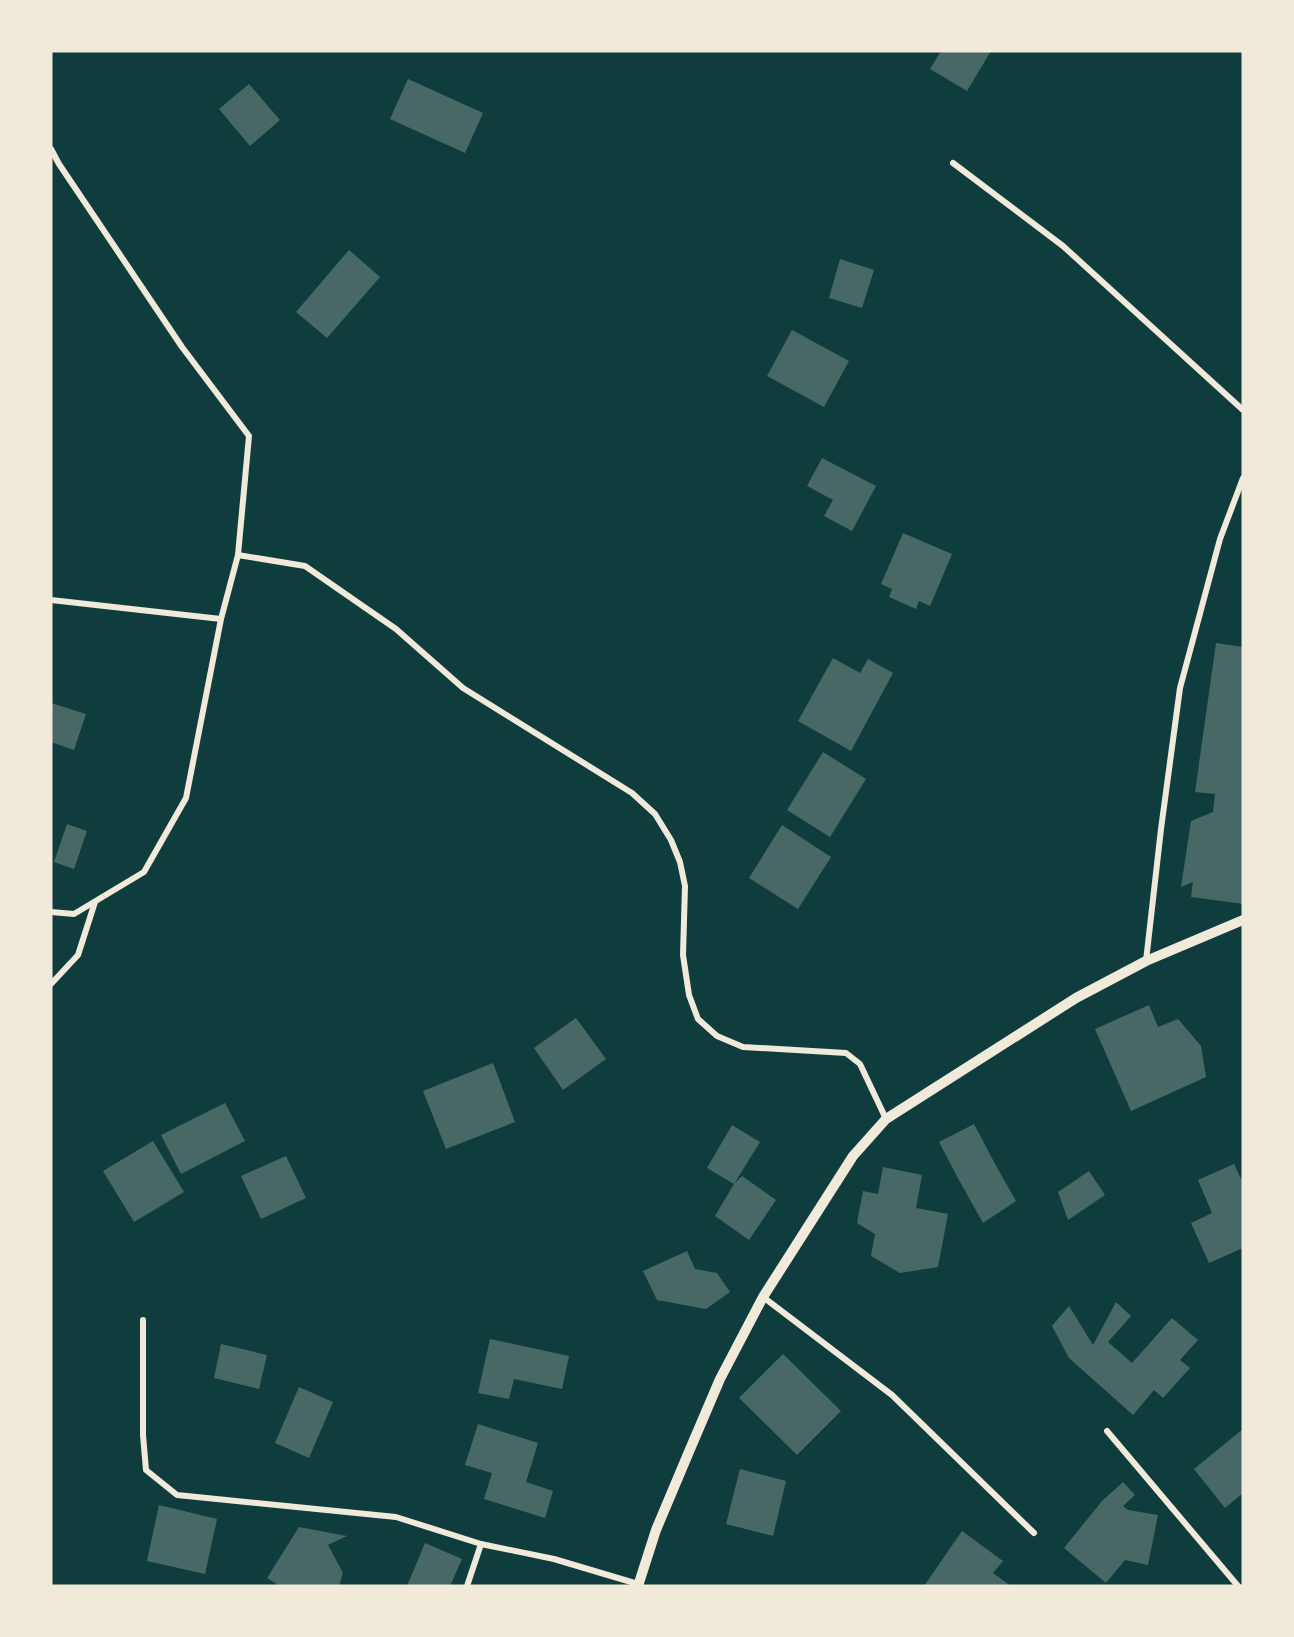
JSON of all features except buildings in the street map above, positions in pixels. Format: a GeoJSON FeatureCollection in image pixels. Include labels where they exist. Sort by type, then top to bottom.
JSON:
{"type":"FeatureCollection","features":[{"type":"Feature","properties":{"kind":"street"},"geometry":{"type":"LineString","coordinates":[[51,149],[182,347],[249,436],[238,555],[221,619],[186,798],[144,872],[74,915],[51,912]]}},
{"type":"Feature","properties":{"kind":"street"},"geometry":{"type":"LineString","coordinates":[[953,163],[1062,246],[1243,410]]}},
{"type":"Feature","properties":{"kind":"street"},"geometry":{"type":"LineString","coordinates":[[1146,961],[1180,688],[1220,539],[1243,478]]}},
{"type":"Feature","properties":{"kind":"street"},"geometry":{"type":"LineString","coordinates":[[238,555],[305,566],[396,629],[463,688],[632,793],[655,814],[671,840],[680,862],[685,886],[683,955],[689,995],[698,1019],[717,1036],[743,1047],[846,1053],[861,1064],[886,1119]]}},
{"type":"Feature","properties":{"kind":"street"},"geometry":{"type":"LineString","coordinates":[[51,600],[221,619]]}},
{"type":"Feature","properties":{"kind":"street"},"geometry":{"type":"LineString","coordinates":[[51,984],[78,955],[95,902]]}},
{"type":"Feature","properties":{"kind":"street"},"geometry":{"type":"LineString","coordinates":[[143,1320],[143,1435],[146,1470],[177,1495],[396,1517],[481,1544],[554,1559],[638,1585],[656,1530],[720,1378],[763,1298],[853,1156],[886,1119],[1076,998],[1146,961],[1243,920]]}},
{"type":"Feature","properties":{"kind":"street"},"geometry":{"type":"LineString","coordinates":[[763,1298],[892,1395],[1035,1533]]}},
{"type":"Feature","properties":{"kind":"street"},"geometry":{"type":"LineString","coordinates":[[1107,1431],[1238,1586]]}},
{"type":"Feature","properties":{"kind":"street"},"geometry":{"type":"LineString","coordinates":[[467,1586],[481,1544]]}}]}
